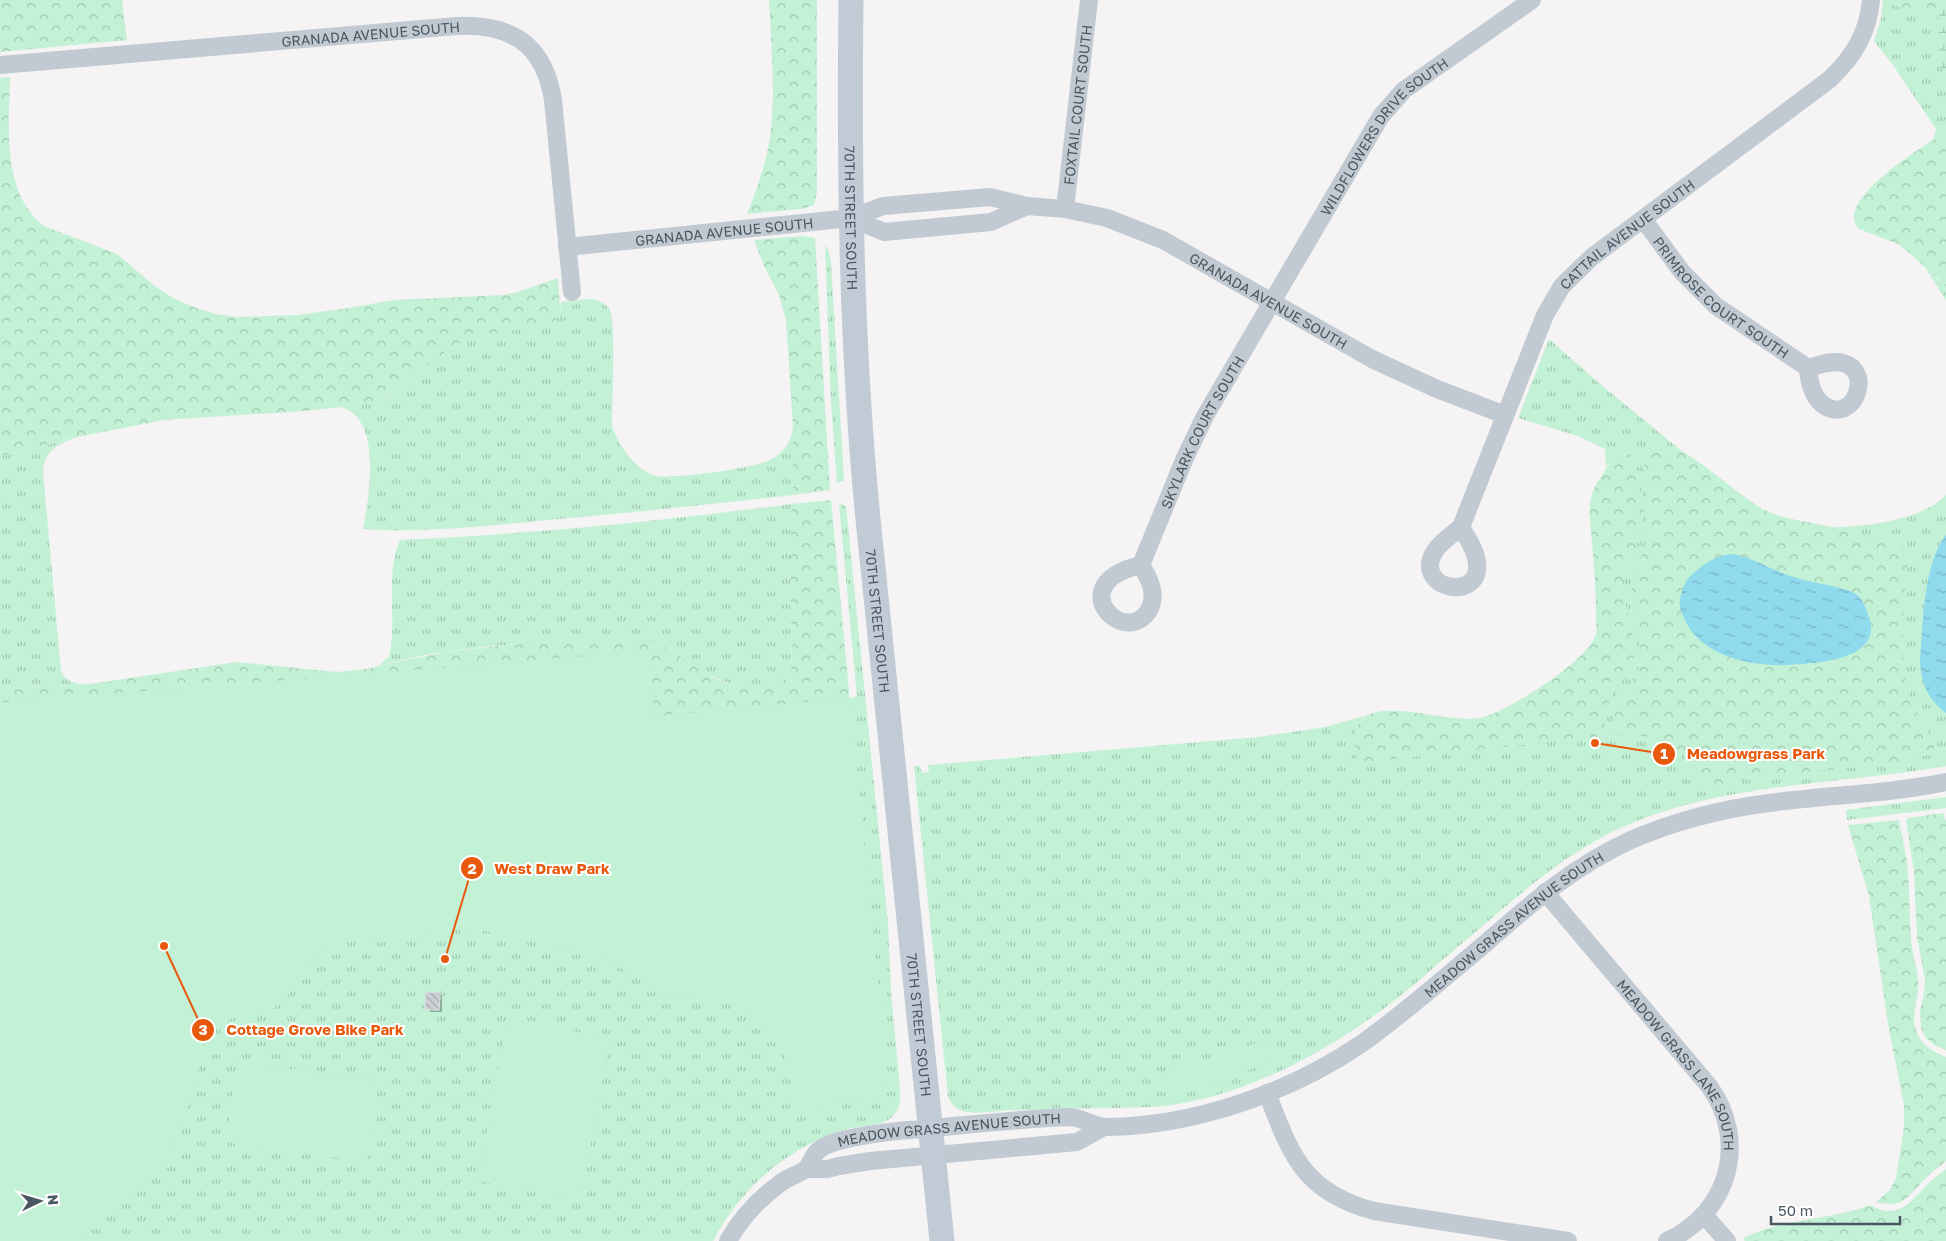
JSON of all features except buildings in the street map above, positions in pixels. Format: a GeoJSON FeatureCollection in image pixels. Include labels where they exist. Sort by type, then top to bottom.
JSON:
{"type":"FeatureCollection","features":[{"type":"Feature","properties":{"kind":"main road","name":"70TH STREET SOUTH"},"geometry":{"type":"LineString","coordinates":[[851,0],[851,218],[857,371],[865,490],[942,1241]]}},
{"type":"Feature","properties":{"kind":"street","name":"FOXTAIL COURT SOUTH"},"geometry":{"type":"LineString","coordinates":[[1065,209],[1089,0]]}},
{"type":"Feature","properties":{"kind":"street","name":"WILDFLOWERS DRIVE SOUTH"},"geometry":{"type":"LineString","coordinates":[[1271,302],[1373,128],[1389,106],[1404,90],[1420,78],[1532,0]]}},
{"type":"Feature","properties":{"kind":"street","name":"CATTAIL AVENUE SOUTH"},"geometry":{"type":"LineString","coordinates":[[1461,527],[1542,321],[1557,292],[1592,257],[1813,93],[1836,73],[1859,43],[1868,21],[1871,0]]}},
{"type":"Feature","properties":{"kind":"street","name":"GRANADA AVENUE SOUTH"},"geometry":{"type":"LineString","coordinates":[[0,65],[457,26],[482,26],[502,30],[519,37],[531,48],[542,62],[549,83],[572,292]]}},
{"type":"Feature","properties":{"kind":"street","name":"GRANADA AVENUE SOUTH"},"geometry":{"type":"LineString","coordinates":[[567,247],[851,218],[883,206],[990,197],[1027,206],[1065,209],[1107,218],[1152,234],[1387,366],[1437,389],[1505,415]]}},
{"type":"Feature","properties":{"kind":"street","name":"GRANADA AVENUE SOUTH"},"geometry":{"type":"LineString","coordinates":[[851,218],[884,232],[991,222],[1027,206]]}},
{"type":"Feature","properties":{"kind":"street","name":"PRIMROSE COURT SOUTH"},"geometry":{"type":"LineString","coordinates":[[1643,218],[1682,272],[1716,306],[1808,368]]}},
{"type":"Feature","properties":{"kind":"street","name":"SKYLARK COURT SOUTH"},"geometry":{"type":"LineString","coordinates":[[1141,565],[1194,438],[1271,302]]}},
{"type":"Feature","properties":{"kind":"street","name":"MEADOW GRASS AVENUE SOUTH"},"geometry":{"type":"LineString","coordinates":[[806,1169],[827,1169],[863,1162],[1077,1142],[1104,1127],[1186,1118],[1221,1109],[1296,1081],[1358,1045],[1426,993],[1546,892],[1617,847],[1655,830],[1725,810],[1769,802],[1880,791],[1946,782]]}},
{"type":"Feature","properties":{"kind":"street","name":"MEADOW GRASS LANE SOUTH"},"geometry":{"type":"LineString","coordinates":[[1546,892],[1709,1086],[1721,1105],[1729,1139],[1728,1165],[1724,1182],[1717,1199],[1704,1215],[1686,1232],[1667,1241]]}},
{"type":"Feature","properties":{"kind":"street"},"geometry":{"type":"LineString","coordinates":[[1267,1093],[1288,1146],[1300,1166],[1310,1177],[1350,1204],[1374,1210],[1568,1241]]}},
{"type":"Feature","properties":{"kind":"street","name":"MEADOW GRASS AVENUE SOUTH"},"geometry":{"type":"LineString","coordinates":[[728,1241],[742,1221],[762,1199],[783,1182],[806,1169],[819,1150],[841,1141],[877,1133],[1073,1117],[1104,1127]]}},
{"type":"Feature","properties":{"kind":"street"},"geometry":{"type":"LineString","coordinates":[[1704,1215],[1727,1241]]}},
{"type":"Feature","properties":{"kind":"green space"},"geometry":{"type":"Polygon","coordinates":[[[0,0],[122,0],[127,40],[0,52],[0,0]]]}},
{"type":"Feature","properties":{"kind":"green space"},"geometry":{"type":"Polygon","coordinates":[[[769,0],[817,0],[817,192],[814,205],[801,209],[747,214],[764,167],[772,121],[769,0]]]}},
{"type":"Feature","properties":{"kind":"green space"},"geometry":{"type":"Polygon","coordinates":[[[1883,0],[1946,0],[1946,300],[1924,266],[1939,281],[1942,134],[1921,148],[1934,138],[1936,129],[1893,65],[1874,41],[1881,19],[1883,0]]]}},
{"type":"Feature","properties":{"kind":"green space"},"geometry":{"type":"Polygon","coordinates":[[[1892,0],[1945,0],[1941,8],[1922,10],[1891,4],[1892,0]]]}},
{"type":"Feature","properties":{"kind":"green space"},"geometry":{"type":"Polygon","coordinates":[[[1945,0],[1946,80],[1939,61],[1936,40],[1938,19],[1945,0]]]}},
{"type":"Feature","properties":{"kind":"green space"},"geometry":{"type":"Polygon","coordinates":[[[10,77],[10,157],[20,196],[30,212],[44,226],[117,254],[156,287],[175,299],[216,314],[236,317],[297,315],[394,300],[504,295],[558,278],[560,310],[557,318],[550,325],[494,333],[458,344],[446,351],[396,391],[379,400],[352,406],[303,411],[164,420],[82,436],[0,456],[0,78],[10,77]]]}},
{"type":"Feature","properties":{"kind":"green space"},"geometry":{"type":"Polygon","coordinates":[[[1945,133],[1946,286],[1898,244],[1859,229],[1854,217],[1858,204],[1869,189],[1884,175],[1919,149],[1945,133]]]}},
{"type":"Feature","properties":{"kind":"green space"},"geometry":{"type":"Polygon","coordinates":[[[803,236],[815,238],[830,490],[793,495],[793,427],[786,320],[779,295],[765,268],[754,240],[803,236]]]}},
{"type":"Feature","properties":{"kind":"green space"},"geometry":{"type":"Polygon","coordinates":[[[825,245],[829,252],[831,263],[844,480],[837,484],[831,402],[825,245]]]}},
{"type":"Feature","properties":{"kind":"green space"},"geometry":{"type":"Polygon","coordinates":[[[586,299],[600,301],[610,310],[613,330],[612,426],[623,448],[639,467],[653,475],[675,476],[747,467],[770,460],[779,454],[789,442],[793,427],[793,495],[479,527],[409,530],[363,529],[370,480],[368,442],[363,427],[354,414],[341,407],[371,402],[390,395],[446,351],[466,340],[494,333],[551,324],[560,311],[561,302],[586,299]]]}},
{"type":"Feature","properties":{"kind":"green space"},"geometry":{"type":"Polygon","coordinates":[[[1549,339],[1599,383],[1803,551],[1858,534],[1833,527],[1861,526],[1909,516],[1936,504],[1946,495],[1946,766],[1744,792],[1704,800],[1665,811],[1627,825],[1583,848],[1542,876],[1408,989],[1350,1032],[1327,1047],[1251,1084],[1198,1100],[1151,1107],[1014,1110],[977,1113],[970,1113],[957,1108],[948,1096],[914,766],[920,766],[922,773],[929,772],[928,765],[1259,737],[1325,727],[1364,716],[1355,733],[1492,721],[1607,651],[1609,463],[1606,467],[1605,449],[1578,436],[1518,418],[1549,339]]]}},
{"type":"Feature","properties":{"kind":"green space"},"geometry":{"type":"Polygon","coordinates":[[[82,436],[61,444],[50,452],[44,464],[43,472],[61,671],[72,682],[90,684],[0,690],[0,456],[82,436]]]}},
{"type":"Feature","properties":{"kind":"green space"},"geometry":{"type":"Polygon","coordinates":[[[1665,446],[1675,448],[1687,454],[1743,496],[1767,511],[1787,518],[1886,541],[1910,551],[1904,603],[1904,666],[1909,696],[1933,740],[1934,747],[1932,752],[1928,755],[1887,764],[1759,777],[1701,788],[1686,758],[1668,742],[1644,736],[1611,735],[1616,706],[1637,673],[1642,657],[1631,583],[1650,533],[1651,504],[1643,466],[1652,454],[1665,446]],[[1733,554],[1712,560],[1691,575],[1682,591],[1680,598],[1709,646],[1737,660],[1788,665],[1848,656],[1870,636],[1870,623],[1857,595],[1834,586],[1792,577],[1733,554]]]}},
{"type":"Feature","properties":{"kind":"green space"},"geometry":{"type":"Polygon","coordinates":[[[1627,452],[1638,475],[1643,500],[1642,525],[1639,538],[1623,577],[1625,600],[1633,637],[1634,656],[1629,671],[1614,692],[1609,703],[1603,736],[1358,763],[1355,736],[1362,720],[1376,712],[1396,711],[1466,719],[1484,717],[1511,705],[1538,689],[1584,652],[1594,640],[1596,634],[1590,514],[1591,498],[1596,485],[1610,463],[1619,455],[1627,452]]]}},
{"type":"Feature","properties":{"kind":"green space"},"geometry":{"type":"Polygon","coordinates":[[[831,500],[850,701],[812,719],[0,723],[0,690],[90,684],[237,662],[337,672],[366,669],[444,652],[580,639],[633,639],[662,645],[716,679],[736,686],[761,686],[780,682],[787,677],[792,667],[790,558],[792,504],[831,500]]]}},
{"type":"Feature","properties":{"kind":"green space"},"geometry":{"type":"Polygon","coordinates":[[[792,504],[790,558],[792,667],[787,677],[780,682],[761,686],[736,686],[706,674],[662,645],[633,639],[547,641],[482,647],[428,654],[366,669],[378,666],[389,657],[392,628],[393,569],[395,554],[400,540],[596,526],[792,504]]]}},
{"type":"Feature","properties":{"kind":"green space"},"geometry":{"type":"Polygon","coordinates":[[[839,504],[846,506],[888,923],[891,991],[900,1093],[898,1108],[892,1117],[882,1123],[848,1129],[826,1136],[787,1158],[753,1186],[738,1203],[713,1241],[0,1241],[0,703],[654,716],[857,697],[839,504]]]}},
{"type":"Feature","properties":{"kind":"green space"},"geometry":{"type":"Polygon","coordinates":[[[649,651],[654,716],[850,698],[883,1032],[880,1101],[852,1099],[822,1109],[809,1109],[797,1097],[778,1038],[769,1024],[757,1015],[727,1004],[661,992],[613,963],[586,952],[501,933],[460,929],[447,930],[396,942],[339,943],[321,949],[309,960],[295,985],[283,1001],[275,1007],[226,1021],[217,1025],[210,1032],[205,1043],[187,1111],[175,1146],[160,1172],[141,1191],[98,1223],[78,1241],[0,1241],[0,703],[649,651]]]}},
{"type":"Feature","properties":{"kind":"green space"},"geometry":{"type":"Polygon","coordinates":[[[1946,797],[1946,808],[1847,820],[1846,810],[1946,797]]]}},
{"type":"Feature","properties":{"kind":"green space"},"geometry":{"type":"Polygon","coordinates":[[[1943,813],[1946,821],[1946,1050],[1936,1046],[1926,1038],[1921,1028],[1920,1011],[1925,980],[1917,937],[1914,871],[1906,820],[1908,818],[1943,813]]]}},
{"type":"Feature","properties":{"kind":"green space"},"geometry":{"type":"Polygon","coordinates":[[[1899,820],[1906,854],[1911,939],[1918,980],[1914,1023],[1918,1035],[1924,1043],[1936,1053],[1946,1057],[1946,1161],[1930,1174],[1905,1200],[1893,1204],[1885,1204],[1876,1202],[1890,1190],[1896,1178],[1904,1128],[1904,1105],[1888,1024],[1869,896],[1848,825],[1899,820]]]}},
{"type":"Feature","properties":{"kind":"green space"},"geometry":{"type":"Polygon","coordinates":[[[507,1019],[610,1038],[581,1200],[478,1181],[507,1019]]]}},
{"type":"Feature","properties":{"kind":"green space"},"geometry":{"type":"Polygon","coordinates":[[[1260,1042],[1269,1044],[1273,1051],[1270,1059],[1262,1065],[1226,1079],[1179,1092],[1171,1090],[1165,1082],[1167,1074],[1171,1069],[1203,1061],[1260,1042]]]}},
{"type":"Feature","properties":{"kind":"green space"},"geometry":{"type":"Polygon","coordinates":[[[237,1061],[377,1081],[366,1162],[226,1142],[237,1061]]]}},
{"type":"Feature","properties":{"kind":"green space"},"geometry":{"type":"Polygon","coordinates":[[[1946,1169],[1946,1241],[1745,1241],[1743,1238],[1758,1231],[1838,1214],[1870,1205],[1880,1210],[1897,1210],[1911,1202],[1930,1182],[1946,1169]]]}},
{"type":"Feature","properties":{"kind":"water"},"geometry":{"type":"Polygon","coordinates":[[[1946,535],[1946,713],[1930,697],[1922,677],[1920,661],[1923,613],[1928,578],[1938,547],[1946,535]]]}},
{"type":"Feature","properties":{"kind":"water"},"geometry":{"type":"Polygon","coordinates":[[[1733,554],[1748,558],[1790,576],[1842,588],[1859,596],[1870,620],[1870,634],[1865,644],[1856,652],[1829,661],[1775,665],[1744,661],[1714,650],[1702,642],[1691,631],[1680,609],[1682,592],[1690,577],[1705,564],[1718,557],[1733,554]]]}},
{"type":"Feature","properties":{"kind":"place","name":"Meadowgrass Park"},"geometry":{"type":"Point","coordinates":[1595,743]}},
{"type":"Feature","properties":{"kind":"place","name":"Cottage Grove Bike Park"},"geometry":{"type":"Point","coordinates":[164,946]}},
{"type":"Feature","properties":{"kind":"place","name":"West Draw Park"},"geometry":{"type":"Point","coordinates":[445,959]}}]}
